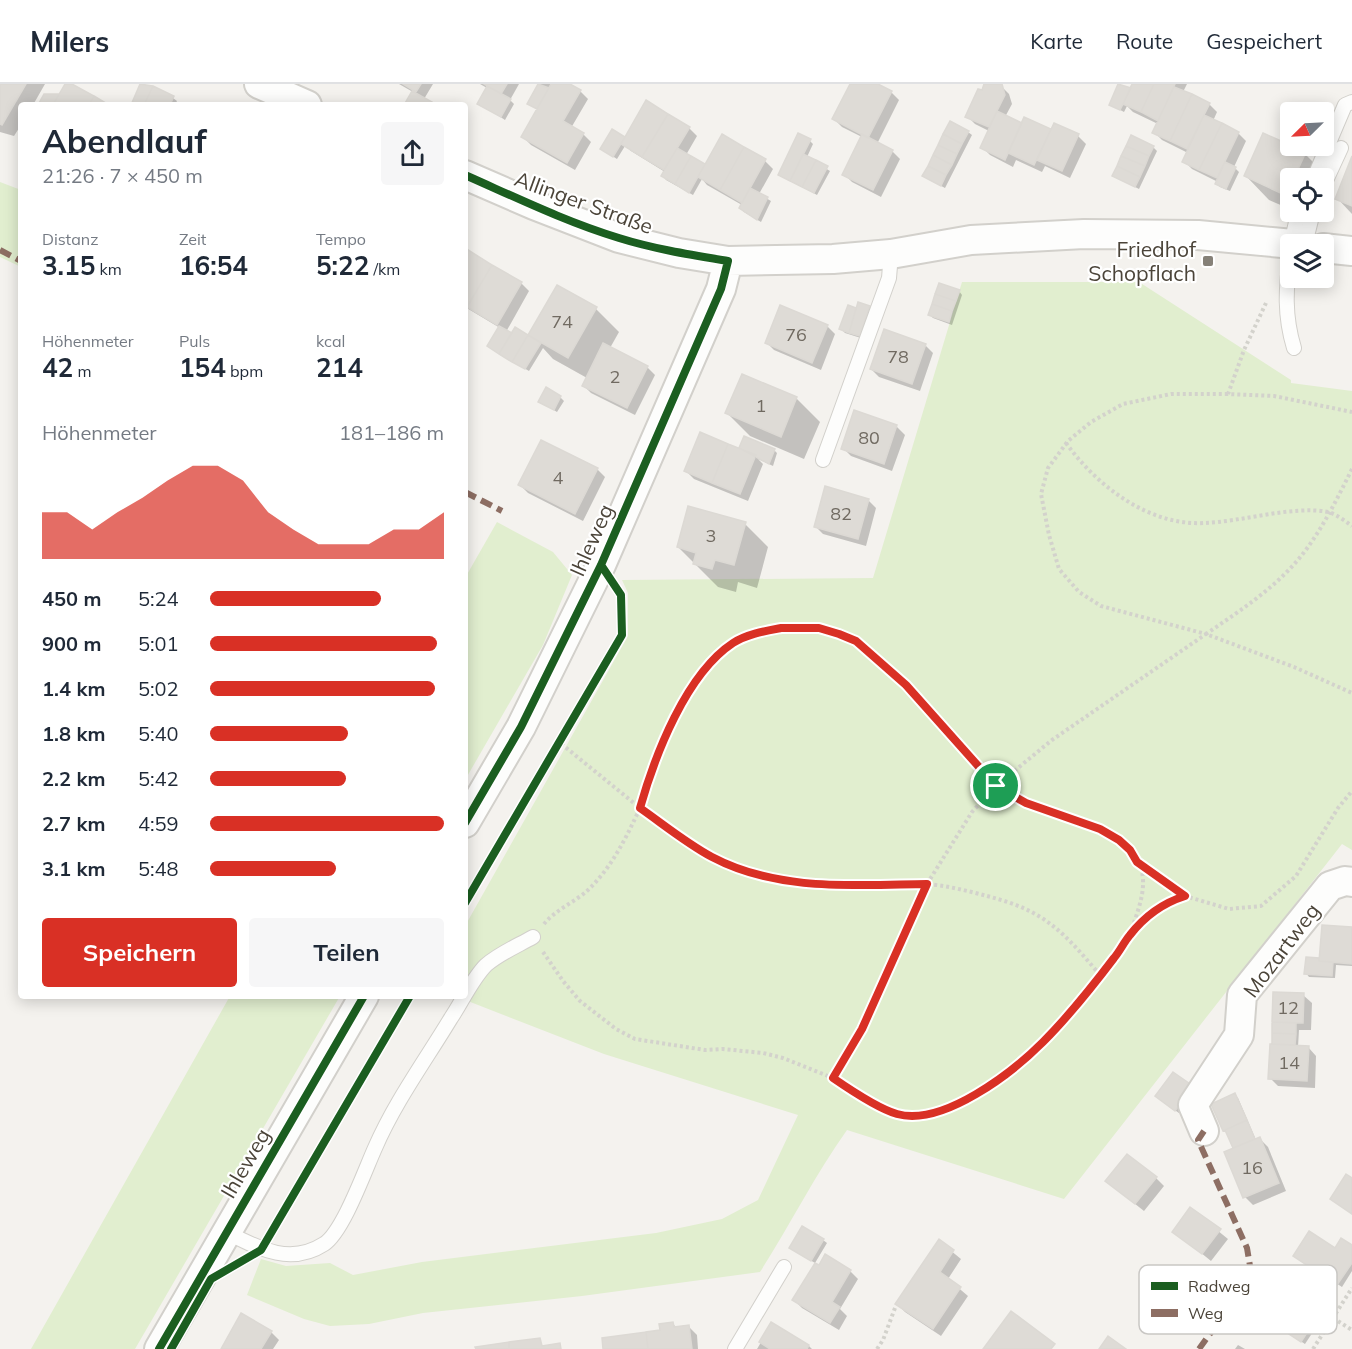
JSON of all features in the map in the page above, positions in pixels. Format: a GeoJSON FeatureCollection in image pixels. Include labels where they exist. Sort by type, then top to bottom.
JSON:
{"type":"FeatureCollection","features":[{"type":"Feature","properties":{"kind":"street"},"geometry":{"type":"LineString","coordinates":[[259,84],[300,102]]}},
{"type":"Feature","properties":{"kind":"street","name":"Allinger Straße"},"geometry":{"type":"LineString","coordinates":[[468,176],[619,238],[679,253],[728,261],[795,261],[891,254],[971,240],[1084,234],[1198,235],[1280,243]]}},
{"type":"Feature","properties":{"kind":"street"},"geometry":{"type":"LineString","coordinates":[[1334,249],[1352,251]]}},
{"type":"Feature","properties":{"kind":"street","name":"Ihleweg"},"geometry":{"type":"LineString","coordinates":[[468,818],[521,727],[601,565],[721,290],[728,261]]}},
{"type":"Feature","properties":{"kind":"street","name":"Mozartweg"},"geometry":{"type":"LineString","coordinates":[[1204,1131],[1193,1105],[1239,1035],[1242,995],[1330,886],[1346,881],[1352,882]]}},
{"type":"Feature","properties":{"kind":"street","name":"Ihleweg"},"geometry":{"type":"LineString","coordinates":[[159,1349],[362,999]]}},
{"type":"Feature","properties":{"kind":"lane"},"geometry":{"type":"LineString","coordinates":[[1318,168],[1345,105],[1352,102]]}},
{"type":"Feature","properties":{"kind":"lane"},"geometry":{"type":"LineString","coordinates":[[1332,168],[1341,148]]}},
{"type":"Feature","properties":{"kind":"lane"},"geometry":{"type":"LineString","coordinates":[[823,460],[889,278],[891,254]]}},
{"type":"Feature","properties":{"kind":"lane"},"geometry":{"type":"LineString","coordinates":[[1286,288],[1288,328],[1294,348]]}},
{"type":"Feature","properties":{"kind":"lane"},"geometry":{"type":"LineString","coordinates":[[468,992],[485,967],[501,954],[533,937]]}},
{"type":"Feature","properties":{"kind":"lane"},"geometry":{"type":"LineString","coordinates":[[226,1232],[261,1250],[277,1254],[293,1255],[310,1251],[326,1243],[338,1228],[381,1135],[402,1096],[463,999]]}},
{"type":"Feature","properties":{"kind":"lane"},"geometry":{"type":"LineString","coordinates":[[735,1349],[784,1267]]}},
{"type":"Feature","properties":{"kind":"path"},"geometry":{"type":"LineString","coordinates":[[1228,394],[1268,298],[1285,293]]}},
{"type":"Feature","properties":{"kind":"path"},"geometry":{"type":"LineString","coordinates":[[1352,412],[1274,396],[1228,394],[1170,394],[1123,404],[1090,422],[1066,443],[1048,468],[1041,494],[1048,535],[1059,569],[1078,592],[1101,606],[1206,634],[1294,667],[1352,693]]}},
{"type":"Feature","properties":{"kind":"path"},"geometry":{"type":"LineString","coordinates":[[1066,443],[1077,458],[1105,485],[1145,511],[1178,522],[1203,524],[1311,511],[1330,512],[1352,526]]}},
{"type":"Feature","properties":{"kind":"path"},"geometry":{"type":"LineString","coordinates":[[833,1078],[862,1029],[927,884],[972,812],[996,786],[1052,740],[1250,604],[1275,584],[1298,561],[1330,512],[1352,469]]}},
{"type":"Feature","properties":{"kind":"path"},"geometry":{"type":"LineString","coordinates":[[1130,935],[1142,895],[1142,872],[1130,850],[1119,840],[1100,829],[1026,803],[996,786],[906,685],[856,641],[819,628],[781,628],[754,634],[735,642],[705,668],[669,729],[654,764],[640,808],[617,854],[587,891],[548,920],[533,937],[563,981],[580,1001],[616,1029],[635,1039],[705,1050],[723,1049],[763,1053],[783,1058],[833,1078],[897,1114],[924,1114],[950,1109],[1011,1070],[1042,1043],[1072,1011],[1130,935],[1158,908],[1168,901],[1185,896]]}},
{"type":"Feature","properties":{"kind":"path"},"geometry":{"type":"LineString","coordinates":[[560,742],[640,808],[713,857],[756,874],[787,881],[828,885],[927,884],[973,892],[1010,902],[1042,918],[1068,938],[1100,975]]}},
{"type":"Feature","properties":{"kind":"path"},"geometry":{"type":"LineString","coordinates":[[1137,862],[1185,896],[1229,909],[1261,906],[1296,876],[1338,808],[1352,791]]}},
{"type":"Feature","properties":{"kind":"path"},"geometry":{"type":"LineString","coordinates":[[1337,1312],[1352,1288]]}},
{"type":"Feature","properties":{"kind":"path"},"geometry":{"type":"LineString","coordinates":[[877,1349],[883,1340],[895,1308]]}},
{"type":"Feature","properties":{"kind":"path"},"geometry":{"type":"LineString","coordinates":[[1337,1321],[1352,1330]]}},
{"type":"Feature","properties":{"kind":"path"},"geometry":{"type":"LineString","coordinates":[[1313,1349],[1323,1334]]}},
{"type":"Feature","properties":{"kind":"green space"},"geometry":{"type":"Polygon","coordinates":[[[0,182],[18,189],[18,266],[0,257],[0,182]]]}},
{"type":"Feature","properties":{"kind":"green space"},"geometry":{"type":"Polygon","coordinates":[[[962,282],[1139,282],[1291,380],[1291,383],[1352,391],[1352,850],[1342,844],[1064,1199],[847,1130],[760,1272],[582,1296],[423,1313],[369,1324],[330,1326],[304,1319],[247,1295],[261,1259],[286,1266],[330,1263],[353,1275],[422,1262],[656,1233],[722,1219],[758,1200],[798,1115],[604,1054],[463,999],[468,999],[468,921],[628,636],[628,593],[622,580],[873,578],[962,282]]]}},
{"type":"Feature","properties":{"kind":"green space"},"geometry":{"type":"Polygon","coordinates":[[[497,522],[553,552],[572,575],[543,645],[468,775],[468,573],[497,522]]]}},
{"type":"Feature","properties":{"kind":"green space"},"geometry":{"type":"Polygon","coordinates":[[[228,999],[338,999],[135,1349],[31,1349],[228,999]]]}},
{"type":"Feature","properties":{"kind":"building"},"geometry":{"type":"Polygon","coordinates":[[[0,84],[26,84],[2,125],[0,124],[0,84]]]}},
{"type":"Feature","properties":{"kind":"building"},"geometry":{"type":"Polygon","coordinates":[[[65,84],[72,84],[94,96],[91,102],[55,102],[65,84]]]}},
{"type":"Feature","properties":{"kind":"building"},"geometry":{"type":"Polygon","coordinates":[[[140,84],[153,86],[145,102],[132,102],[140,84]]]}},
{"type":"Feature","properties":{"kind":"building"},"geometry":{"type":"Polygon","coordinates":[[[403,84],[421,84],[416,92],[403,84]]]}},
{"type":"Feature","properties":{"kind":"building"},"geometry":{"type":"Polygon","coordinates":[[[484,84],[507,84],[501,94],[484,84]]]}},
{"type":"Feature","properties":{"kind":"building"},"geometry":{"type":"Polygon","coordinates":[[[538,84],[549,88],[537,109],[527,104],[538,84]]]}},
{"type":"Feature","properties":{"kind":"building"},"geometry":{"type":"Polygon","coordinates":[[[551,84],[570,84],[581,90],[563,121],[584,133],[567,163],[521,137],[551,84]]]}},
{"type":"Feature","properties":{"kind":"building"},"geometry":{"type":"Polygon","coordinates":[[[850,84],[878,84],[892,91],[868,138],[832,119],[850,84]]]}},
{"type":"Feature","properties":{"kind":"building"},"geometry":{"type":"Polygon","coordinates":[[[984,84],[1002,84],[1005,95],[989,127],[965,117],[978,89],[982,90],[984,84]]]}},
{"type":"Feature","properties":{"kind":"building"},"geometry":{"type":"Polygon","coordinates":[[[1118,84],[1131,88],[1120,110],[1109,105],[1118,84]]]}},
{"type":"Feature","properties":{"kind":"building"},"geometry":{"type":"Polygon","coordinates":[[[1132,84],[1154,84],[1141,112],[1123,104],[1132,84]]]}},
{"type":"Feature","properties":{"kind":"building"},"geometry":{"type":"Polygon","coordinates":[[[1154,84],[1175,84],[1158,121],[1141,112],[1154,84]]]}},
{"type":"Feature","properties":{"kind":"building"},"geometry":{"type":"Polygon","coordinates":[[[153,86],[174,96],[171,102],[145,102],[153,86]]]}},
{"type":"Feature","properties":{"kind":"building"},"geometry":{"type":"Polygon","coordinates":[[[487,86],[511,99],[501,117],[477,104],[487,86]]]}},
{"type":"Feature","properties":{"kind":"building"},"geometry":{"type":"Polygon","coordinates":[[[1174,87],[1192,94],[1170,141],[1152,133],[1174,87]]]}},
{"type":"Feature","properties":{"kind":"building"},"geometry":{"type":"Polygon","coordinates":[[[412,91],[432,102],[406,102],[412,91]]]}},
{"type":"Feature","properties":{"kind":"building"},"geometry":{"type":"Polygon","coordinates":[[[44,94],[59,94],[55,102],[40,102],[44,94]]]}},
{"type":"Feature","properties":{"kind":"building"},"geometry":{"type":"Polygon","coordinates":[[[1192,94],[1210,103],[1187,149],[1170,141],[1192,94]]]}},
{"type":"Feature","properties":{"kind":"building"},"geometry":{"type":"Polygon","coordinates":[[[94,96],[104,102],[91,102],[94,96]]]}},
{"type":"Feature","properties":{"kind":"building"},"geometry":{"type":"Polygon","coordinates":[[[646,100],[668,114],[642,157],[621,144],[646,100]]]}},
{"type":"Feature","properties":{"kind":"building"},"geometry":{"type":"Polygon","coordinates":[[[997,111],[1022,123],[1005,160],[980,148],[997,111]]]}},
{"type":"Feature","properties":{"kind":"building"},"geometry":{"type":"Polygon","coordinates":[[[668,114],[690,127],[664,170],[642,157],[668,114]]]}},
{"type":"Feature","properties":{"kind":"building"},"geometry":{"type":"Polygon","coordinates":[[[1204,115],[1222,123],[1199,170],[1182,162],[1204,115]]]}},
{"type":"Feature","properties":{"kind":"building"},"geometry":{"type":"Polygon","coordinates":[[[1024,117],[1051,129],[1034,165],[1008,153],[1024,117]]]}},
{"type":"Feature","properties":{"kind":"building"},"geometry":{"type":"Polygon","coordinates":[[[950,121],[969,131],[962,144],[943,134],[950,121]]]}},
{"type":"Feature","properties":{"kind":"building"},"geometry":{"type":"Polygon","coordinates":[[[1054,123],[1079,134],[1062,171],[1037,160],[1054,123]]]}},
{"type":"Feature","properties":{"kind":"building"},"geometry":{"type":"Polygon","coordinates":[[[1222,123],[1239,132],[1217,178],[1199,170],[1222,123]]]}},
{"type":"Feature","properties":{"kind":"building"},"geometry":{"type":"Polygon","coordinates":[[[612,129],[625,137],[613,157],[600,149],[612,129]]]}},
{"type":"Feature","properties":{"kind":"building"},"geometry":{"type":"Polygon","coordinates":[[[798,133],[811,139],[790,181],[778,175],[798,133]]]}},
{"type":"Feature","properties":{"kind":"building"},"geometry":{"type":"Polygon","coordinates":[[[1263,133],[1280,141],[1280,156],[1304,156],[1299,168],[1280,168],[1280,193],[1244,176],[1263,133]]]}},
{"type":"Feature","properties":{"kind":"building"},"geometry":{"type":"Polygon","coordinates":[[[722,134],[744,147],[720,190],[698,177],[722,134]]]}},
{"type":"Feature","properties":{"kind":"building"},"geometry":{"type":"Polygon","coordinates":[[[862,134],[893,150],[873,190],[842,175],[862,134]]]}},
{"type":"Feature","properties":{"kind":"building"},"geometry":{"type":"Polygon","coordinates":[[[943,134],[962,144],[957,154],[938,145],[943,134]]]}},
{"type":"Feature","properties":{"kind":"building"},"geometry":{"type":"Polygon","coordinates":[[[1131,135],[1154,146],[1149,156],[1126,146],[1131,135]]]}},
{"type":"Feature","properties":{"kind":"building"},"geometry":{"type":"Polygon","coordinates":[[[938,145],[957,154],[952,165],[933,155],[938,145]]]}},
{"type":"Feature","properties":{"kind":"building"},"geometry":{"type":"Polygon","coordinates":[[[1126,146],[1149,156],[1145,166],[1121,156],[1126,146]]]}},
{"type":"Feature","properties":{"kind":"building"},"geometry":{"type":"Polygon","coordinates":[[[744,147],[766,159],[742,203],[720,190],[744,147]]]}},
{"type":"Feature","properties":{"kind":"building"},"geometry":{"type":"Polygon","coordinates":[[[677,148],[691,156],[675,184],[661,176],[677,148]]]}},
{"type":"Feature","properties":{"kind":"building"},"geometry":{"type":"Polygon","coordinates":[[[803,154],[816,160],[802,187],[790,181],[803,154]]]}},
{"type":"Feature","properties":{"kind":"building"},"geometry":{"type":"Polygon","coordinates":[[[933,155],[952,165],[946,175],[928,166],[933,155]]]}},
{"type":"Feature","properties":{"kind":"building"},"geometry":{"type":"Polygon","coordinates":[[[691,156],[705,164],[689,193],[675,184],[691,156]]]}},
{"type":"Feature","properties":{"kind":"building"},"geometry":{"type":"Polygon","coordinates":[[[1121,156],[1145,166],[1140,177],[1117,166],[1121,156]]]}},
{"type":"Feature","properties":{"kind":"building"},"geometry":{"type":"Polygon","coordinates":[[[1352,156],[1352,206],[1335,199],[1352,156]]]}},
{"type":"Feature","properties":{"kind":"building"},"geometry":{"type":"Polygon","coordinates":[[[816,160],[828,166],[814,193],[802,187],[816,160]]]}},
{"type":"Feature","properties":{"kind":"building"},"geometry":{"type":"Polygon","coordinates":[[[1225,162],[1236,167],[1226,189],[1215,184],[1225,162]]]}},
{"type":"Feature","properties":{"kind":"building"},"geometry":{"type":"Polygon","coordinates":[[[928,166],[946,175],[941,186],[922,176],[928,166]]]}},
{"type":"Feature","properties":{"kind":"building"},"geometry":{"type":"Polygon","coordinates":[[[1117,166],[1140,177],[1135,187],[1112,176],[1117,166]]]}},
{"type":"Feature","properties":{"kind":"building"},"geometry":{"type":"Polygon","coordinates":[[[750,188],[768,197],[757,220],[739,208],[750,188]]]}},
{"type":"Feature","properties":{"kind":"building"},"geometry":{"type":"Polygon","coordinates":[[[468,250],[492,265],[468,305],[468,250]]]}},
{"type":"Feature","properties":{"kind":"building"},"geometry":{"type":"Polygon","coordinates":[[[492,265],[522,282],[497,325],[468,308],[492,265]]]}},
{"type":"Feature","properties":{"kind":"building"},"geometry":{"type":"Polygon","coordinates":[[[939,283],[960,290],[956,301],[935,294],[939,283]]]}},
{"type":"Feature","properties":{"kind":"building"},"geometry":{"type":"Polygon","coordinates":[[[557,285],[597,307],[568,358],[528,335],[557,285]]]}},
{"type":"Feature","properties":{"kind":"building"},"geometry":{"type":"Polygon","coordinates":[[[935,294],[956,301],[952,311],[932,304],[935,294]]]}},
{"type":"Feature","properties":{"kind":"building"},"geometry":{"type":"Polygon","coordinates":[[[858,302],[870,306],[860,336],[849,333],[858,302]]]}},
{"type":"Feature","properties":{"kind":"building"},"geometry":{"type":"Polygon","coordinates":[[[932,304],[952,311],[949,322],[928,315],[932,304]]]}},
{"type":"Feature","properties":{"kind":"building"},"geometry":{"type":"Polygon","coordinates":[[[780,305],[828,325],[812,363],[765,343],[780,305]]]}},
{"type":"Feature","properties":{"kind":"building"},"geometry":{"type":"Polygon","coordinates":[[[848,305],[856,308],[849,333],[839,329],[848,305]]]}},
{"type":"Feature","properties":{"kind":"building"},"geometry":{"type":"Polygon","coordinates":[[[499,326],[512,333],[499,354],[487,346],[499,326]]]}},
{"type":"Feature","properties":{"kind":"building"},"geometry":{"type":"Polygon","coordinates":[[[515,327],[528,335],[512,362],[499,354],[515,327]]]}},
{"type":"Feature","properties":{"kind":"building"},"geometry":{"type":"Polygon","coordinates":[[[884,329],[926,344],[912,384],[870,369],[884,329]]]}},
{"type":"Feature","properties":{"kind":"building"},"geometry":{"type":"Polygon","coordinates":[[[528,335],[541,343],[525,369],[512,362],[528,335]]]}},
{"type":"Feature","properties":{"kind":"building"},"geometry":{"type":"Polygon","coordinates":[[[603,343],[648,366],[627,408],[582,386],[603,343]]]}},
{"type":"Feature","properties":{"kind":"building"},"geometry":{"type":"Polygon","coordinates":[[[742,374],[797,397],[781,437],[725,413],[742,374]]]}},
{"type":"Feature","properties":{"kind":"building"},"geometry":{"type":"Polygon","coordinates":[[[546,387],[561,396],[554,410],[538,402],[546,387]]]}},
{"type":"Feature","properties":{"kind":"building"},"geometry":{"type":"Polygon","coordinates":[[[854,410],[897,425],[884,464],[841,449],[854,410]]]}},
{"type":"Feature","properties":{"kind":"building"},"geometry":{"type":"Polygon","coordinates":[[[700,432],[728,444],[712,483],[684,471],[700,432]]]}},
{"type":"Feature","properties":{"kind":"building"},"geometry":{"type":"Polygon","coordinates":[[[744,436],[775,449],[769,464],[739,448],[744,436]]]}},
{"type":"Feature","properties":{"kind":"building"},"geometry":{"type":"Polygon","coordinates":[[[541,440],[598,468],[575,514],[518,485],[541,440]]]}},
{"type":"Feature","properties":{"kind":"building"},"geometry":{"type":"Polygon","coordinates":[[[728,444],[756,455],[740,494],[712,483],[728,444]]]}},
{"type":"Feature","properties":{"kind":"building"},"geometry":{"type":"Polygon","coordinates":[[[825,486],[869,499],[858,539],[814,527],[825,486]]]}},
{"type":"Feature","properties":{"kind":"building"},"geometry":{"type":"Polygon","coordinates":[[[688,506],[746,522],[734,565],[715,560],[712,569],[693,564],[696,553],[677,547],[688,506]]]}},
{"type":"Feature","properties":{"kind":"building"},"geometry":{"type":"Polygon","coordinates":[[[1322,925],[1352,927],[1352,964],[1319,961],[1322,925]]]}},
{"type":"Feature","properties":{"kind":"building"},"geometry":{"type":"Polygon","coordinates":[[[1306,957],[1333,962],[1332,976],[1304,974],[1306,957]]]}},
{"type":"Feature","properties":{"kind":"building"},"geometry":{"type":"Polygon","coordinates":[[[1273,992],[1304,993],[1303,1023],[1272,1022],[1273,992]]]}},
{"type":"Feature","properties":{"kind":"building"},"geometry":{"type":"Polygon","coordinates":[[[1272,1022],[1296,1023],[1296,1034],[1272,1033],[1272,1022]]]}},
{"type":"Feature","properties":{"kind":"building"},"geometry":{"type":"Polygon","coordinates":[[[1272,1033],[1296,1034],[1295,1045],[1272,1044],[1272,1033]]]}},
{"type":"Feature","properties":{"kind":"building"},"geometry":{"type":"Polygon","coordinates":[[[1270,1044],[1309,1046],[1307,1081],[1268,1079],[1270,1044]]]}},
{"type":"Feature","properties":{"kind":"building"},"geometry":{"type":"Polygon","coordinates":[[[1173,1072],[1193,1086],[1175,1111],[1155,1096],[1173,1072]]]}},
{"type":"Feature","properties":{"kind":"building"},"geometry":{"type":"Polygon","coordinates":[[[1235,1093],[1247,1120],[1223,1131],[1211,1104],[1235,1093]]]}},
{"type":"Feature","properties":{"kind":"building"},"geometry":{"type":"Polygon","coordinates":[[[1247,1120],[1255,1139],[1233,1148],[1225,1130],[1247,1120]]]}},
{"type":"Feature","properties":{"kind":"building"},"geometry":{"type":"Polygon","coordinates":[[[1260,1137],[1279,1183],[1243,1198],[1224,1152],[1260,1137]]]}},
{"type":"Feature","properties":{"kind":"building"},"geometry":{"type":"Polygon","coordinates":[[[1127,1154],[1157,1177],[1135,1204],[1105,1181],[1127,1154]]]}},
{"type":"Feature","properties":{"kind":"building"},"geometry":{"type":"Polygon","coordinates":[[[1346,1174],[1352,1178],[1352,1214],[1330,1199],[1346,1174]]]}},
{"type":"Feature","properties":{"kind":"building"},"geometry":{"type":"Polygon","coordinates":[[[1190,1207],[1221,1229],[1202,1254],[1172,1232],[1190,1207]]]}},
{"type":"Feature","properties":{"kind":"building"},"geometry":{"type":"Polygon","coordinates":[[[802,1226],[824,1239],[811,1261],[789,1248],[802,1226]]]}},
{"type":"Feature","properties":{"kind":"building"},"geometry":{"type":"Polygon","coordinates":[[[1309,1231],[1335,1248],[1341,1238],[1352,1245],[1352,1263],[1337,1285],[1337,1265],[1307,1265],[1293,1256],[1309,1231]]]}},
{"type":"Feature","properties":{"kind":"building"},"geometry":{"type":"Polygon","coordinates":[[[939,1239],[954,1250],[940,1272],[961,1287],[933,1329],[895,1304],[939,1239]]]}},
{"type":"Feature","properties":{"kind":"building"},"geometry":{"type":"Polygon","coordinates":[[[825,1254],[851,1270],[832,1302],[840,1307],[830,1323],[792,1300],[815,1263],[819,1265],[825,1254]]]}},
{"type":"Feature","properties":{"kind":"building"},"geometry":{"type":"Polygon","coordinates":[[[1011,1311],[1055,1344],[1051,1349],[983,1349],[1011,1311]]]}},
{"type":"Feature","properties":{"kind":"building"},"geometry":{"type":"Polygon","coordinates":[[[241,1313],[272,1331],[261,1349],[221,1349],[241,1313]]]}},
{"type":"Feature","properties":{"kind":"building"},"geometry":{"type":"Polygon","coordinates":[[[673,1322],[674,1327],[689,1325],[692,1349],[648,1349],[646,1332],[660,1330],[659,1324],[673,1322]]]}},
{"type":"Feature","properties":{"kind":"building"},"geometry":{"type":"Polygon","coordinates":[[[771,1322],[809,1345],[807,1349],[770,1349],[759,1342],[771,1322]]]}},
{"type":"Feature","properties":{"kind":"building"},"geometry":{"type":"Polygon","coordinates":[[[646,1332],[648,1349],[603,1349],[602,1338],[646,1332]]]}},
{"type":"Feature","properties":{"kind":"building"},"geometry":{"type":"Polygon","coordinates":[[[1289,1334],[1306,1334],[1301,1342],[1289,1334]]]}},
{"type":"Feature","properties":{"kind":"building"},"geometry":{"type":"Polygon","coordinates":[[[1108,1336],[1126,1349],[1099,1349],[1108,1336]]]}},
{"type":"Feature","properties":{"kind":"building"},"geometry":{"type":"Polygon","coordinates":[[[540,1338],[542,1346],[560,1343],[561,1349],[509,1349],[509,1342],[540,1338]]]}},
{"type":"Feature","properties":{"kind":"building"},"geometry":{"type":"Polygon","coordinates":[[[509,1342],[509,1349],[476,1349],[475,1347],[509,1342]]]}},
{"type":"Feature","properties":{"kind":"marked path"},"geometry":{"type":"LineString","coordinates":[[0,250],[18,259]]}},
{"type":"Feature","properties":{"kind":"marked path"},"geometry":{"type":"LineString","coordinates":[[468,494],[502,511]]}},
{"type":"Feature","properties":{"kind":"marked path"},"geometry":{"type":"LineString","coordinates":[[1204,1131],[1198,1140],[1247,1248],[1250,1265]]}},
{"type":"Feature","properties":{"kind":"marked path"},"geometry":{"type":"LineString","coordinates":[[1199,1349],[1210,1334]]}},
{"type":"Feature","properties":{"kind":"cycle path"},"geometry":{"type":"LineString","coordinates":[[468,176],[599,232],[659,249],[728,261],[721,289],[601,565],[521,727],[468,818]]}},
{"type":"Feature","properties":{"kind":"cycle path"},"geometry":{"type":"LineString","coordinates":[[468,898],[622,635],[621,595],[601,565]]}},
{"type":"Feature","properties":{"kind":"cycle path"},"geometry":{"type":"LineString","coordinates":[[159,1349],[362,999]]}},
{"type":"Feature","properties":{"kind":"cycle path"},"geometry":{"type":"LineString","coordinates":[[171,1349],[211,1279],[261,1250],[408,999]]}},
{"type":"Feature","properties":{"kind":"place","name":"Friedhof Schopflach"},"geometry":{"type":"Point","coordinates":[1208,261]}},
{"type":"Feature","properties":{"kind":"route"},"geometry":{"type":"LineString","coordinates":[[781,628],[819,628],[856,641],[906,685],[996,786],[1026,803],[1100,829],[1119,840],[1130,850],[1137,862],[1185,896],[1168,901],[1158,908],[1130,935],[1072,1011],[1042,1043],[1011,1070],[965,1101],[933,1114],[897,1114],[833,1078],[862,1029],[927,884],[828,885],[787,881],[756,874],[713,857],[640,808],[647,782],[669,729],[705,668],[735,642],[754,634],[781,628]]}}]}
